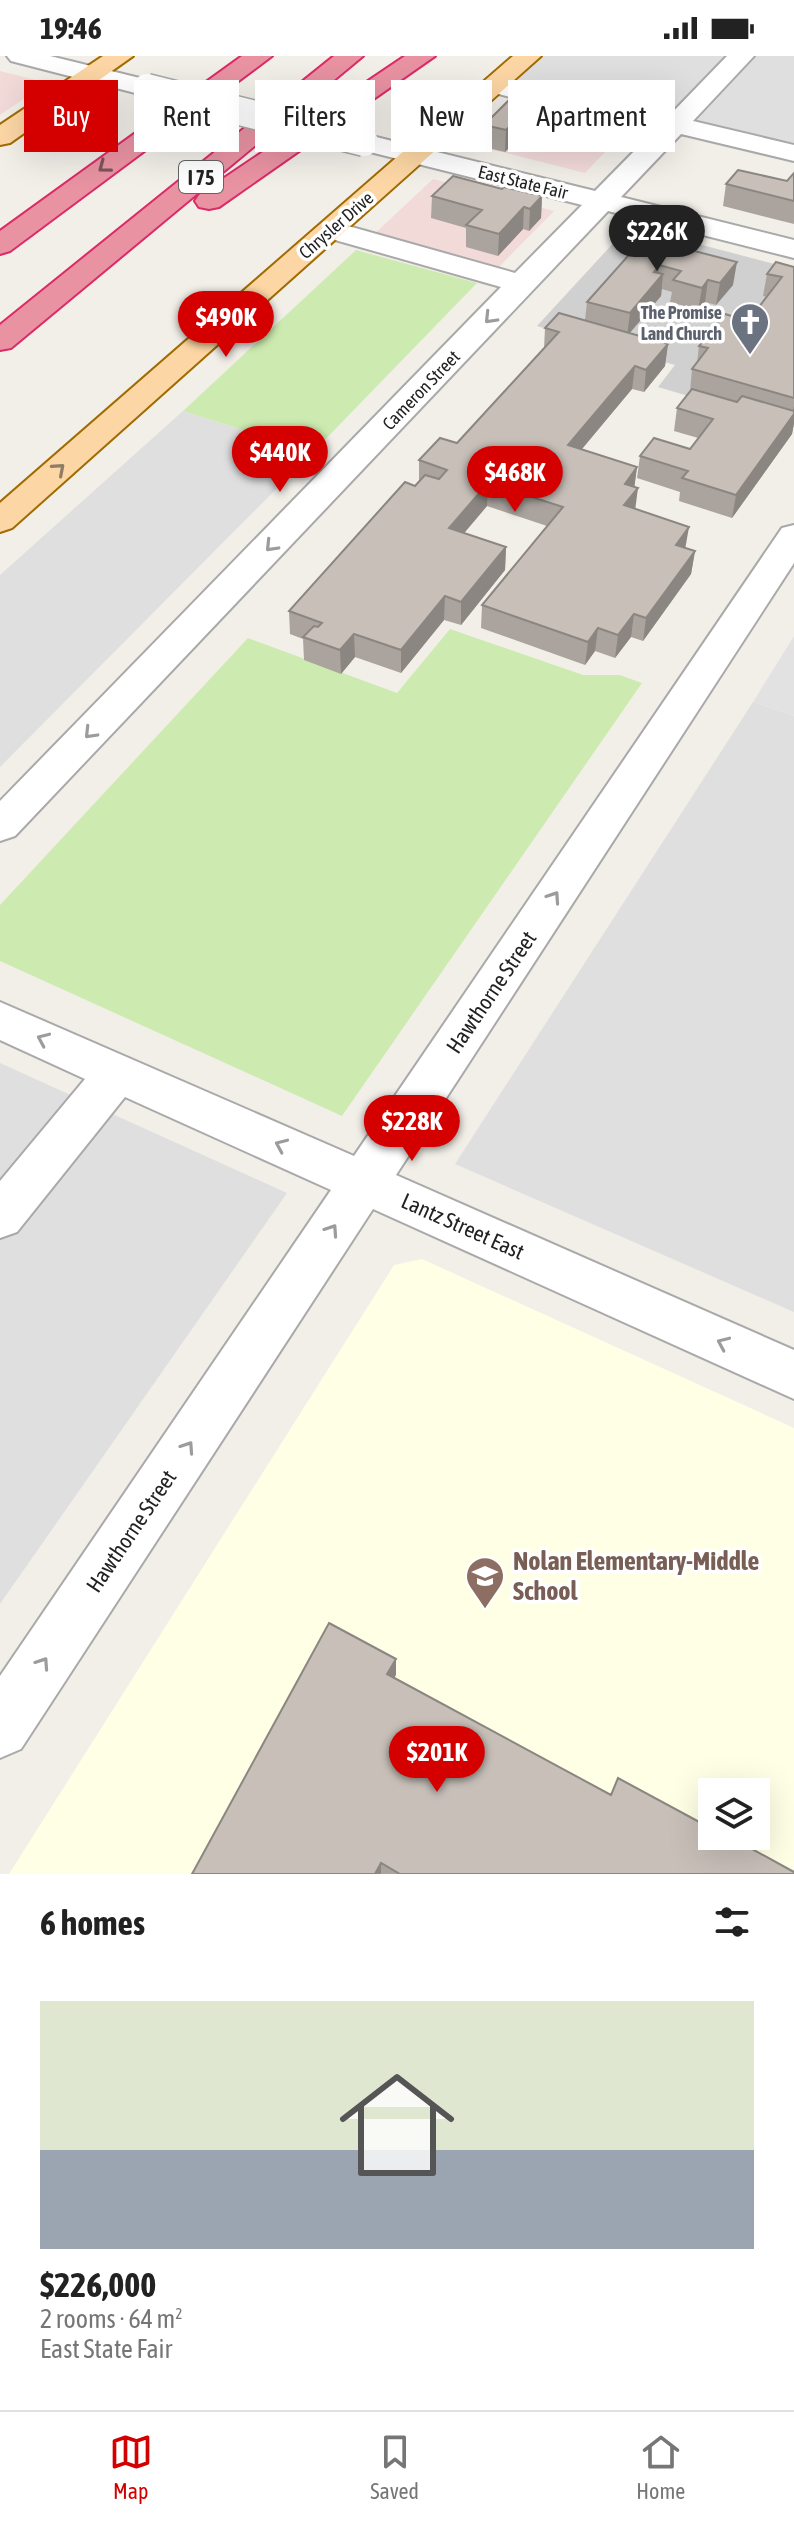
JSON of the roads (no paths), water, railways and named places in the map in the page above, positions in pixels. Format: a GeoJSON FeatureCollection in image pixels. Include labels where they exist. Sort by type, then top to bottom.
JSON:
{"type":"FeatureCollection","features":[{"type":"Feature","properties":{"kind":"highway"},"geometry":{"type":"LineString","coordinates":[[195,80],[225,56]]}},
{"type":"Feature","properties":{"kind":"highway"},"geometry":{"type":"LineString","coordinates":[[225,80],[259,56]]}},
{"type":"Feature","properties":{"kind":"highway","name":"I 75"},"geometry":{"type":"LineString","coordinates":[[0,341],[350,56]]}},
{"type":"Feature","properties":{"kind":"highway"},"geometry":{"type":"LineString","coordinates":[[53,300],[237,184],[422,56]]}},
{"type":"Feature","properties":{"kind":"highway"},"geometry":{"type":"LineString","coordinates":[[0,245],[134,145]]}},
{"type":"Feature","properties":{"kind":"main road"},"geometry":{"type":"LineString","coordinates":[[0,137],[120,56]]}},
{"type":"Feature","properties":{"kind":"main road","name":"Chrysler Drive"},"geometry":{"type":"LineString","coordinates":[[0,521],[528,56]]}},
{"type":"Feature","properties":{"kind":"street","name":"East State Fair"},"geometry":{"type":"LineString","coordinates":[[20,56],[417,155],[539,167],[602,202],[794,249]]}},
{"type":"Feature","properties":{"kind":"street","name":"Cameron Street"},"geometry":{"type":"LineString","coordinates":[[675,125],[741,56]]}},
{"type":"Feature","properties":{"kind":"street"},"geometry":{"type":"LineString","coordinates":[[496,85],[508,88]]}},
{"type":"Feature","properties":{"kind":"street"},"geometry":{"type":"LineString","coordinates":[[675,125],[794,153]]}},
{"type":"Feature","properties":{"kind":"street"},"geometry":{"type":"LineString","coordinates":[[539,167],[554,152]]}},
{"type":"Feature","properties":{"kind":"street","name":"Cameron Street"},"geometry":{"type":"LineString","coordinates":[[0,826],[649,152]]}},
{"type":"Feature","properties":{"kind":"street"},"geometry":{"type":"LineString","coordinates":[[331,230],[523,284]]}},
{"type":"Feature","properties":{"kind":"street","name":"Hawthorne Street"},"geometry":{"type":"LineString","coordinates":[[0,1728],[794,536]]}},
{"type":"Feature","properties":{"kind":"street","name":"Lantz Street East"},"geometry":{"type":"LineString","coordinates":[[0,1020],[794,1375]]}},
{"type":"Feature","properties":{"kind":"street"},"geometry":{"type":"LineString","coordinates":[[0,1217],[118,1072]]}},
{"type":"Feature","properties":{"kind":"place","name":"The Promise Land Church"},"geometry":{"type":"Point","coordinates":[750,356]}},
{"type":"Feature","properties":{"kind":"place","name":"Nolan Elementary-Middle School"},"geometry":{"type":"Point","coordinates":[485,1610]}}]}
